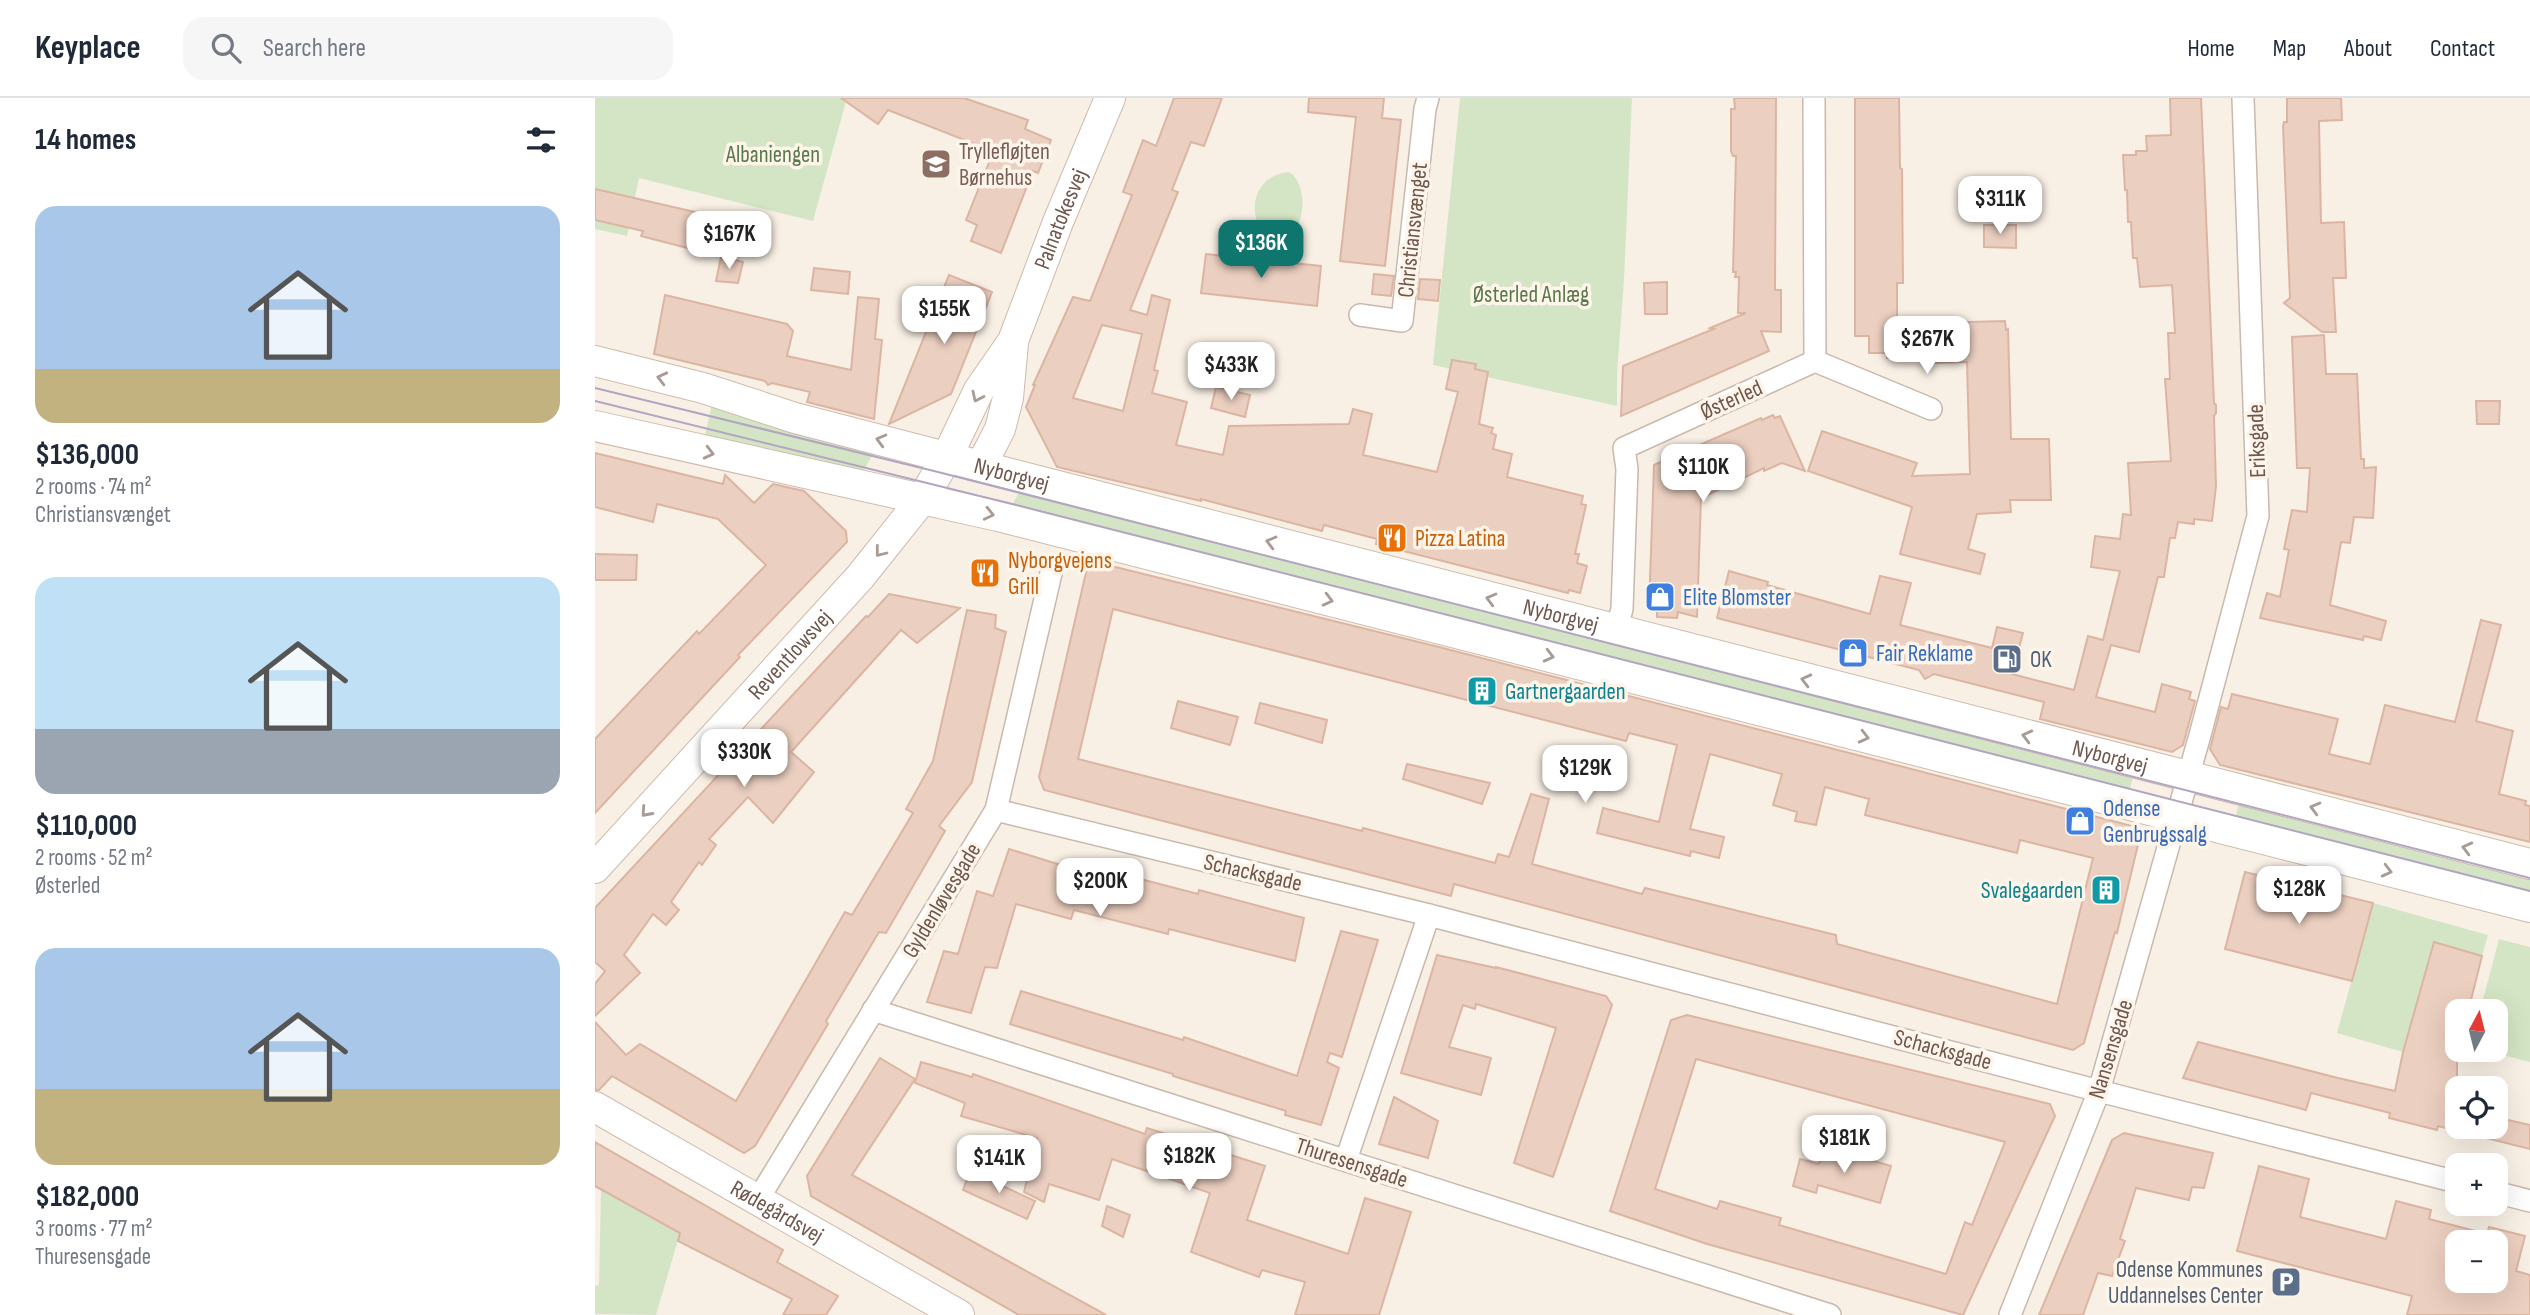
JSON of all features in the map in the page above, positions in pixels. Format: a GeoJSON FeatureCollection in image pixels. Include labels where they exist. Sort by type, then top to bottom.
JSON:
{"type":"FeatureCollection","features":[{"type":"Feature","properties":{"kind":"street","name":"Palnatokesvej"},"geometry":{"type":"LineString","coordinates":[[923,498],[947,457],[979,390],[1013,341],[1058,222],[1110,98]]}},
{"type":"Feature","properties":{"kind":"street","name":"Christiansvænget"},"geometry":{"type":"LineString","coordinates":[[1360,315],[1402,321],[1425,110],[1429,98]]}},
{"type":"Feature","properties":{"kind":"street"},"geometry":{"type":"LineString","coordinates":[[1814,98],[1815,361],[1931,409]]}},
{"type":"Feature","properties":{"kind":"street","name":"Eriksgade"},"geometry":{"type":"LineString","coordinates":[[2188,775],[2258,516],[2243,98]]}},
{"type":"Feature","properties":{"kind":"street","name":"Palnatokesvej"},"geometry":{"type":"LineString","coordinates":[[981,466],[1000,429],[1008,398],[1013,341]]}},
{"type":"Feature","properties":{"kind":"street","name":"Nyborgvej"},"geometry":{"type":"LineString","coordinates":[[595,361],[703,388],[795,418],[2530,864]]}},
{"type":"Feature","properties":{"kind":"street","name":"Østerled"},"geometry":{"type":"LineString","coordinates":[[1616,631],[1622,609],[1627,469],[1624,448],[1815,361]]}},
{"type":"Feature","properties":{"kind":"street","name":"Nyborgvej"},"geometry":{"type":"LineString","coordinates":[[595,426],[923,498],[2530,907]]}},
{"type":"Feature","properties":{"kind":"street"},"geometry":{"type":"LineString","coordinates":[[923,498],[981,466]]}},
{"type":"Feature","properties":{"kind":"street","name":"Reventlowsvej"},"geometry":{"type":"LineString","coordinates":[[595,868],[860,577],[923,498]]}},
{"type":"Feature","properties":{"kind":"street","name":"Gyldenløvesgade"},"geometry":{"type":"LineString","coordinates":[[757,1201],[996,810],[1052,569]]}},
{"type":"Feature","properties":{"kind":"street","name":"Nansensgade"},"geometry":{"type":"LineString","coordinates":[[2010,1315],[2099,1091],[2188,775]]}},
{"type":"Feature","properties":{"kind":"street","name":"Schacksgade"},"geometry":{"type":"LineString","coordinates":[[996,810],[1429,915],[2445,1179]]}},
{"type":"Feature","properties":{"kind":"street"},"geometry":{"type":"LineString","coordinates":[[1346,1160],[1429,915]]}},
{"type":"Feature","properties":{"kind":"street","name":"Thuresensgade"},"geometry":{"type":"LineString","coordinates":[[873,1010],[1830,1315]]}},
{"type":"Feature","properties":{"kind":"street","name":"Rødegårdsvej"},"geometry":{"type":"LineString","coordinates":[[595,1107],[960,1315]]}},
{"type":"Feature","properties":{"kind":"street"},"geometry":{"type":"LineString","coordinates":[[2508,1195],[2530,1201]]}},
{"type":"Feature","properties":{"kind":"green space","name":"Albaniengen"},"geometry":{"type":"Polygon","coordinates":[[[595,98],[847,98],[813,221],[639,178],[627,236],[595,229],[595,98]]]}},
{"type":"Feature","properties":{"kind":"green space","name":"Østerled Anlæg"},"geometry":{"type":"Polygon","coordinates":[[[1460,98],[1632,98],[1617,406],[1433,365],[1460,98]]]}},
{"type":"Feature","properties":{"kind":"green space"},"geometry":{"type":"Polygon","coordinates":[[[1289,172],[1300,189],[1302,212],[1293,232],[1285,237],[1274,237],[1265,233],[1259,225],[1255,204],[1264,183],[1289,172]]]}},
{"type":"Feature","properties":{"kind":"green space"},"geometry":{"type":"Polygon","coordinates":[[[713,400],[876,448],[861,476],[703,444],[713,400]]]}},
{"type":"Feature","properties":{"kind":"green space"},"geometry":{"type":"Polygon","coordinates":[[[1023,485],[2135,771],[2127,798],[1009,511],[1023,485]]]}},
{"type":"Feature","properties":{"kind":"green space"},"geometry":{"type":"Polygon","coordinates":[[[2241,795],[2530,870],[2530,899],[2234,823],[2241,795]]]}},
{"type":"Feature","properties":{"kind":"green space"},"geometry":{"type":"Polygon","coordinates":[[[2373,903],[2488,935],[2482,956],[2434,943],[2403,1052],[2337,1033],[2373,903]]]}},
{"type":"Feature","properties":{"kind":"green space"},"geometry":{"type":"Polygon","coordinates":[[[2499,939],[2530,947],[2530,1062],[2508,1056],[2508,999],[2483,999],[2499,939]]]}},
{"type":"Feature","properties":{"kind":"green space"},"geometry":{"type":"Polygon","coordinates":[[[601,1189],[680,1233],[656,1315],[595,1314],[595,1286],[599,1285],[601,1189]]]}},
{"type":"Feature","properties":{"kind":"building"},"geometry":{"type":"Polygon","coordinates":[[[841,98],[964,98],[1028,120],[1025,129],[1051,140],[1038,173],[1033,171],[1001,253],[971,241],[977,225],[966,220],[992,155],[974,148],[975,144],[888,110],[878,124],[841,98]]]}},
{"type":"Feature","properties":{"kind":"building"},"geometry":{"type":"Polygon","coordinates":[[[1174,98],[1222,98],[1204,146],[1191,142],[1172,190],[1178,192],[1130,310],[1147,315],[1152,295],[1170,300],[1154,370],[1158,371],[1152,393],[1187,402],[1176,445],[1223,455],[1229,426],[1349,424],[1353,409],[1372,414],[1363,455],[1437,472],[1458,392],[1446,389],[1452,360],[1476,364],[1475,369],[1488,372],[1479,424],[1493,428],[1491,433],[1496,435],[1493,449],[1512,454],[1507,477],[1583,496],[1581,504],[1586,505],[1575,554],[1579,554],[1577,563],[1587,566],[1580,593],[1569,590],[1568,593],[1376,544],[1377,539],[1324,525],[1322,531],[1201,499],[1057,467],[1026,407],[1033,385],[1073,297],[1090,301],[1132,195],[1123,192],[1143,140],[1156,146],[1174,98]],[[1102,325],[1073,398],[1123,411],[1142,334],[1102,325]]]}},
{"type":"Feature","properties":{"kind":"building"},"geometry":{"type":"Polygon","coordinates":[[[1309,98],[1384,98],[1382,118],[1401,120],[1385,266],[1340,261],[1356,117],[1308,112],[1309,98]]]}},
{"type":"Feature","properties":{"kind":"building"},"geometry":{"type":"Polygon","coordinates":[[[1734,98],[1776,98],[1775,290],[1781,290],[1781,332],[1761,331],[1769,351],[1621,416],[1623,366],[1746,313],[1738,313],[1739,277],[1735,277],[1736,272],[1733,272],[1736,156],[1733,156],[1731,151],[1731,109],[1735,109],[1734,98]]]}},
{"type":"Feature","properties":{"kind":"building"},"geometry":{"type":"Polygon","coordinates":[[[1855,98],[1899,98],[1903,283],[1897,283],[1897,324],[2005,321],[2006,330],[2008,329],[2011,439],[2049,439],[2051,500],[2010,500],[2011,512],[1977,514],[1968,549],[1985,554],[1980,574],[1900,554],[1912,507],[1808,471],[1822,431],[1917,463],[1912,476],[1970,474],[1967,362],[1931,363],[1931,358],[1887,358],[1887,353],[1869,353],[1869,336],[1855,336],[1855,98]]]}},
{"type":"Feature","properties":{"kind":"building"},"geometry":{"type":"Polygon","coordinates":[[[2170,98],[2201,98],[2216,405],[2216,486],[2212,521],[2194,519],[2194,524],[2178,522],[2175,538],[2170,538],[2164,577],[2158,577],[2139,652],[2111,645],[2096,697],[2155,712],[2162,684],[2191,692],[2189,699],[2195,701],[2183,745],[2172,752],[2040,719],[2044,702],[1934,674],[1925,679],[1919,670],[1717,618],[1729,571],[1768,582],[1767,585],[1870,614],[1880,576],[1911,583],[1900,625],[1992,648],[1997,627],[2023,633],[2012,674],[2074,690],[2088,636],[2103,640],[2120,571],[2091,567],[2095,536],[2120,539],[2123,514],[2131,515],[2128,463],[2171,461],[2165,379],[2170,379],[2168,333],[2175,333],[2172,285],[2140,287],[2137,258],[2133,258],[2131,222],[2128,222],[2123,155],[2136,155],[2136,151],[2147,151],[2146,136],[2171,135],[2170,98]]]}},
{"type":"Feature","properties":{"kind":"building"},"geometry":{"type":"Polygon","coordinates":[[[2287,98],[2341,98],[2342,120],[2319,121],[2321,223],[2344,222],[2346,278],[2333,278],[2336,332],[2322,332],[2284,303],[2290,298],[2283,126],[2284,122],[2287,122],[2287,98]]]}},
{"type":"Feature","properties":{"kind":"building"},"geometry":{"type":"Polygon","coordinates":[[[595,189],[708,215],[699,251],[641,236],[643,231],[595,220],[595,189]]]}},
{"type":"Feature","properties":{"kind":"building"},"geometry":{"type":"Polygon","coordinates":[[[1984,225],[2016,225],[2016,248],[1984,247],[1984,225]]]}},
{"type":"Feature","properties":{"kind":"building"},"geometry":{"type":"Polygon","coordinates":[[[1206,254],[1321,266],[1317,306],[1201,293],[1206,254]]]}},
{"type":"Feature","properties":{"kind":"building"},"geometry":{"type":"Polygon","coordinates":[[[721,257],[743,262],[738,283],[716,281],[721,257]]]}},
{"type":"Feature","properties":{"kind":"building"},"geometry":{"type":"Polygon","coordinates":[[[814,268],[850,272],[848,294],[811,290],[814,268]]]}},
{"type":"Feature","properties":{"kind":"building"},"geometry":{"type":"Polygon","coordinates":[[[1374,274],[1394,276],[1391,296],[1372,294],[1374,274]]]}},
{"type":"Feature","properties":{"kind":"building"},"geometry":{"type":"Polygon","coordinates":[[[949,275],[992,292],[951,394],[889,424],[949,275]]]}},
{"type":"Feature","properties":{"kind":"building"},"geometry":{"type":"Polygon","coordinates":[[[1420,279],[1440,280],[1438,301],[1418,299],[1420,279]]]}},
{"type":"Feature","properties":{"kind":"building"},"geometry":{"type":"Polygon","coordinates":[[[1667,282],[1667,314],[1645,314],[1644,283],[1667,282]]]}},
{"type":"Feature","properties":{"kind":"building"},"geometry":{"type":"Polygon","coordinates":[[[665,295],[787,324],[793,331],[787,356],[851,370],[858,297],[879,299],[875,339],[882,340],[874,419],[807,402],[810,392],[772,383],[768,385],[765,381],[654,354],[665,295]]]}},
{"type":"Feature","properties":{"kind":"building"},"geometry":{"type":"Polygon","coordinates":[[[2324,335],[2326,374],[2357,374],[2361,459],[2364,459],[2364,468],[2376,467],[2373,518],[2354,517],[2350,543],[2341,542],[2330,605],[2386,621],[2381,640],[2364,636],[2363,640],[2260,618],[2267,593],[2280,597],[2289,550],[2284,549],[2292,510],[2307,512],[2310,468],[2297,468],[2292,337],[2324,335]]]}},
{"type":"Feature","properties":{"kind":"building"},"geometry":{"type":"Polygon","coordinates":[[[1216,387],[1250,395],[1245,417],[1211,408],[1216,387]]]}},
{"type":"Feature","properties":{"kind":"building"},"geometry":{"type":"Polygon","coordinates":[[[2476,401],[2500,401],[2499,424],[2477,424],[2476,401]]]}},
{"type":"Feature","properties":{"kind":"building"},"geometry":{"type":"Polygon","coordinates":[[[1773,415],[1775,418],[1780,416],[1805,471],[1782,463],[1764,471],[1764,468],[1701,498],[1697,617],[1678,612],[1677,618],[1657,617],[1657,610],[1649,609],[1654,465],[1773,415]]]}},
{"type":"Feature","properties":{"kind":"building"},"geometry":{"type":"Polygon","coordinates":[[[595,453],[723,484],[725,475],[754,503],[773,484],[804,491],[846,531],[847,542],[738,655],[740,657],[595,813],[595,739],[697,631],[699,634],[766,565],[718,519],[657,504],[653,522],[595,507],[595,453]]]}},
{"type":"Feature","properties":{"kind":"building"},"geometry":{"type":"Polygon","coordinates":[[[595,554],[637,555],[636,580],[595,580],[595,554]]]}},
{"type":"Feature","properties":{"kind":"building"},"geometry":{"type":"Polygon","coordinates":[[[1095,562],[1439,647],[2136,827],[2140,836],[2117,933],[2115,932],[2084,1043],[2073,1050],[1454,884],[1451,896],[1044,790],[1039,777],[1087,568],[1095,562]],[[1113,609],[1078,759],[1495,863],[1498,854],[1509,857],[1531,794],[1549,799],[1532,864],[1642,894],[1645,888],[1836,935],[1837,944],[2057,1004],[2093,858],[2020,840],[2017,853],[1865,815],[1869,799],[1825,787],[1816,825],[1795,821],[1797,812],[1773,805],[1782,774],[1710,754],[1690,829],[1724,837],[1719,858],[1691,851],[1690,856],[1597,833],[1603,808],[1659,822],[1677,745],[1629,733],[1626,741],[1113,609]]]}},
{"type":"Feature","properties":{"kind":"building"},"geometry":{"type":"Polygon","coordinates":[[[889,594],[960,608],[917,643],[901,630],[791,752],[814,772],[773,823],[748,797],[709,839],[716,845],[702,865],[699,862],[671,902],[679,910],[666,925],[653,914],[624,955],[640,973],[595,1016],[595,984],[605,971],[595,962],[595,908],[889,594]]]}},
{"type":"Feature","properties":{"kind":"building"},"geometry":{"type":"Polygon","coordinates":[[[967,610],[996,615],[995,628],[1006,632],[972,782],[939,826],[945,831],[886,933],[879,932],[755,1146],[744,1153],[612,1076],[599,1090],[595,1090],[595,1022],[626,1055],[640,1044],[736,1101],[845,912],[852,915],[913,813],[906,809],[933,761],[967,610]]]}},
{"type":"Feature","properties":{"kind":"building"},"geometry":{"type":"Polygon","coordinates":[[[2481,620],[2501,625],[2476,721],[2513,731],[2499,794],[2526,801],[2525,805],[2530,806],[2530,842],[2220,765],[2210,749],[2221,707],[2228,709],[2232,694],[2338,719],[2329,754],[2370,764],[2385,705],[2455,722],[2481,620]]]}},
{"type":"Feature","properties":{"kind":"building"},"geometry":{"type":"Polygon","coordinates":[[[1178,701],[1238,717],[1230,745],[1171,728],[1178,701]]]}},
{"type":"Feature","properties":{"kind":"building"},"geometry":{"type":"Polygon","coordinates":[[[1260,703],[1327,720],[1322,743],[1255,723],[1260,703]]]}},
{"type":"Feature","properties":{"kind":"building"},"geometry":{"type":"Polygon","coordinates":[[[1407,764],[1490,783],[1482,804],[1403,779],[1407,764]]]}},
{"type":"Feature","properties":{"kind":"building"},"geometry":{"type":"Polygon","coordinates":[[[1009,849],[1077,870],[1079,863],[1198,894],[1199,890],[1304,918],[1295,961],[1169,929],[1168,934],[1074,910],[1071,919],[1016,904],[997,968],[985,967],[971,1013],[927,1002],[944,951],[958,954],[977,891],[993,896],[1009,849]]]}},
{"type":"Feature","properties":{"kind":"building"},"geometry":{"type":"Polygon","coordinates":[[[2245,872],[2373,903],[2352,981],[2225,949],[2245,872]]]}},
{"type":"Feature","properties":{"kind":"building"},"geometry":{"type":"Polygon","coordinates":[[[1341,931],[1378,940],[1342,1057],[1330,1053],[1327,1062],[1339,1068],[1321,1125],[1285,1115],[1286,1111],[1173,1074],[1010,1024],[1021,991],[1183,1040],[1184,1037],[1297,1076],[1341,931]]]}},
{"type":"Feature","properties":{"kind":"building"},"geometry":{"type":"Polygon","coordinates":[[[2434,942],[2482,956],[2471,999],[2445,999],[2445,1062],[2457,1062],[2457,1076],[2445,1076],[2445,1128],[2438,1126],[2437,1130],[2389,1118],[2390,1113],[2311,1093],[2306,1110],[2183,1078],[2198,1042],[2395,1091],[2403,1052],[2434,942]]]}},
{"type":"Feature","properties":{"kind":"building"},"geometry":{"type":"Polygon","coordinates":[[[1437,955],[1496,967],[1606,996],[1612,1005],[1553,1177],[1514,1163],[1556,1028],[1476,1004],[1475,1009],[1463,1005],[1449,1047],[1491,1058],[1481,1095],[1401,1073],[1437,955]]]}},
{"type":"Feature","properties":{"kind":"building"},"geometry":{"type":"Polygon","coordinates":[[[1687,1015],[2050,1104],[2055,1116],[1963,1315],[1707,1244],[1610,1211],[1671,1020],[1687,1015]],[[1696,1059],[1655,1189],[1717,1209],[1720,1201],[1781,1218],[1779,1225],[1946,1274],[1965,1222],[1972,1225],[2005,1142],[1696,1059]]]}},
{"type":"Feature","properties":{"kind":"building"},"geometry":{"type":"Polygon","coordinates":[[[880,1058],[915,1079],[852,1175],[1106,1315],[1019,1315],[811,1196],[807,1176],[880,1058]]]}},
{"type":"Feature","properties":{"kind":"building"},"geometry":{"type":"Polygon","coordinates":[[[921,1062],[972,1077],[973,1074],[1145,1134],[1147,1128],[1265,1166],[1247,1220],[1348,1254],[1365,1198],[1411,1212],[1379,1315],[1295,1315],[1305,1282],[1262,1270],[1259,1277],[1191,1252],[1210,1193],[1112,1159],[1099,1200],[1049,1184],[1044,1202],[1024,1192],[1037,1138],[961,1116],[965,1103],[915,1083],[921,1062]]]}},
{"type":"Feature","properties":{"kind":"building"},"geometry":{"type":"Polygon","coordinates":[[[1394,1097],[1438,1121],[1428,1158],[1379,1144],[1394,1097]]]}},
{"type":"Feature","properties":{"kind":"building"},"geometry":{"type":"Polygon","coordinates":[[[2508,1120],[2530,1125],[2530,1149],[2490,1139],[2508,1139],[2508,1120]]]}},
{"type":"Feature","properties":{"kind":"building"},"geometry":{"type":"Polygon","coordinates":[[[2124,1133],[2213,1153],[2204,1188],[2192,1187],[2189,1200],[2136,1188],[2120,1239],[2125,1241],[2112,1276],[2098,1273],[2083,1315],[2039,1315],[2112,1140],[2124,1133]]]}},
{"type":"Feature","properties":{"kind":"building"},"geometry":{"type":"Polygon","coordinates":[[[595,1142],[783,1250],[777,1262],[838,1296],[826,1315],[783,1315],[792,1299],[678,1241],[680,1233],[595,1186],[595,1142]]]}},
{"type":"Feature","properties":{"kind":"building"},"geometry":{"type":"Polygon","coordinates":[[[1824,1147],[1891,1166],[1880,1203],[1818,1185],[1816,1193],[1793,1186],[1800,1159],[1819,1164],[1824,1147]]]}},
{"type":"Feature","properties":{"kind":"building"},"geometry":{"type":"Polygon","coordinates":[[[2259,1166],[2309,1179],[2300,1217],[2386,1239],[2396,1201],[2431,1210],[2429,1219],[2472,1230],[2445,1230],[2445,1293],[2508,1293],[2508,1232],[2525,1236],[2516,1271],[2530,1275],[2530,1315],[2407,1315],[2412,1296],[2237,1251],[2259,1166]]]}},
{"type":"Feature","properties":{"kind":"building"},"geometry":{"type":"Polygon","coordinates":[[[970,1171],[1035,1201],[1027,1219],[963,1190],[970,1171]]]}},
{"type":"Feature","properties":{"kind":"building"},"geometry":{"type":"Polygon","coordinates":[[[1107,1206],[1130,1215],[1123,1237],[1102,1226],[1107,1206]]]}},
{"type":"Feature","properties":{"kind":"tram line"},"geometry":{"type":"LineString","coordinates":[[595,388],[938,472],[2530,878]]}},
{"type":"Feature","properties":{"kind":"tram line"},"geometry":{"type":"LineString","coordinates":[[595,401],[1016,505],[2530,891]]}},
{"type":"Feature","properties":{"kind":"place","name":"Tryllefløjten Børnehus"},"geometry":{"type":"Point","coordinates":[936,164]}},
{"type":"Feature","properties":{"kind":"place","name":"Pizza Latina"},"geometry":{"type":"Point","coordinates":[1392,538]}},
{"type":"Feature","properties":{"kind":"place","name":"Nyborgvejens Grill"},"geometry":{"type":"Point","coordinates":[985,573]}},
{"type":"Feature","properties":{"kind":"place","name":"Elite Blomster"},"geometry":{"type":"Point","coordinates":[1660,597]}},
{"type":"Feature","properties":{"kind":"place","name":"Fair Reklame"},"geometry":{"type":"Point","coordinates":[1853,653]}},
{"type":"Feature","properties":{"kind":"place","name":"OK"},"geometry":{"type":"Point","coordinates":[2007,659]}},
{"type":"Feature","properties":{"kind":"place","name":"Gartnergaarden"},"geometry":{"type":"Point","coordinates":[1482,691]}},
{"type":"Feature","properties":{"kind":"place","name":"Odense Genbrugssalg"},"geometry":{"type":"Point","coordinates":[2080,821]}},
{"type":"Feature","properties":{"kind":"place","name":"Svalegaarden"},"geometry":{"type":"Point","coordinates":[2106,890]}},
{"type":"Feature","properties":{"kind":"place","name":"Odense Kommunes Uddannelses Center"},"geometry":{"type":"Point","coordinates":[2286,1282]}}]}
